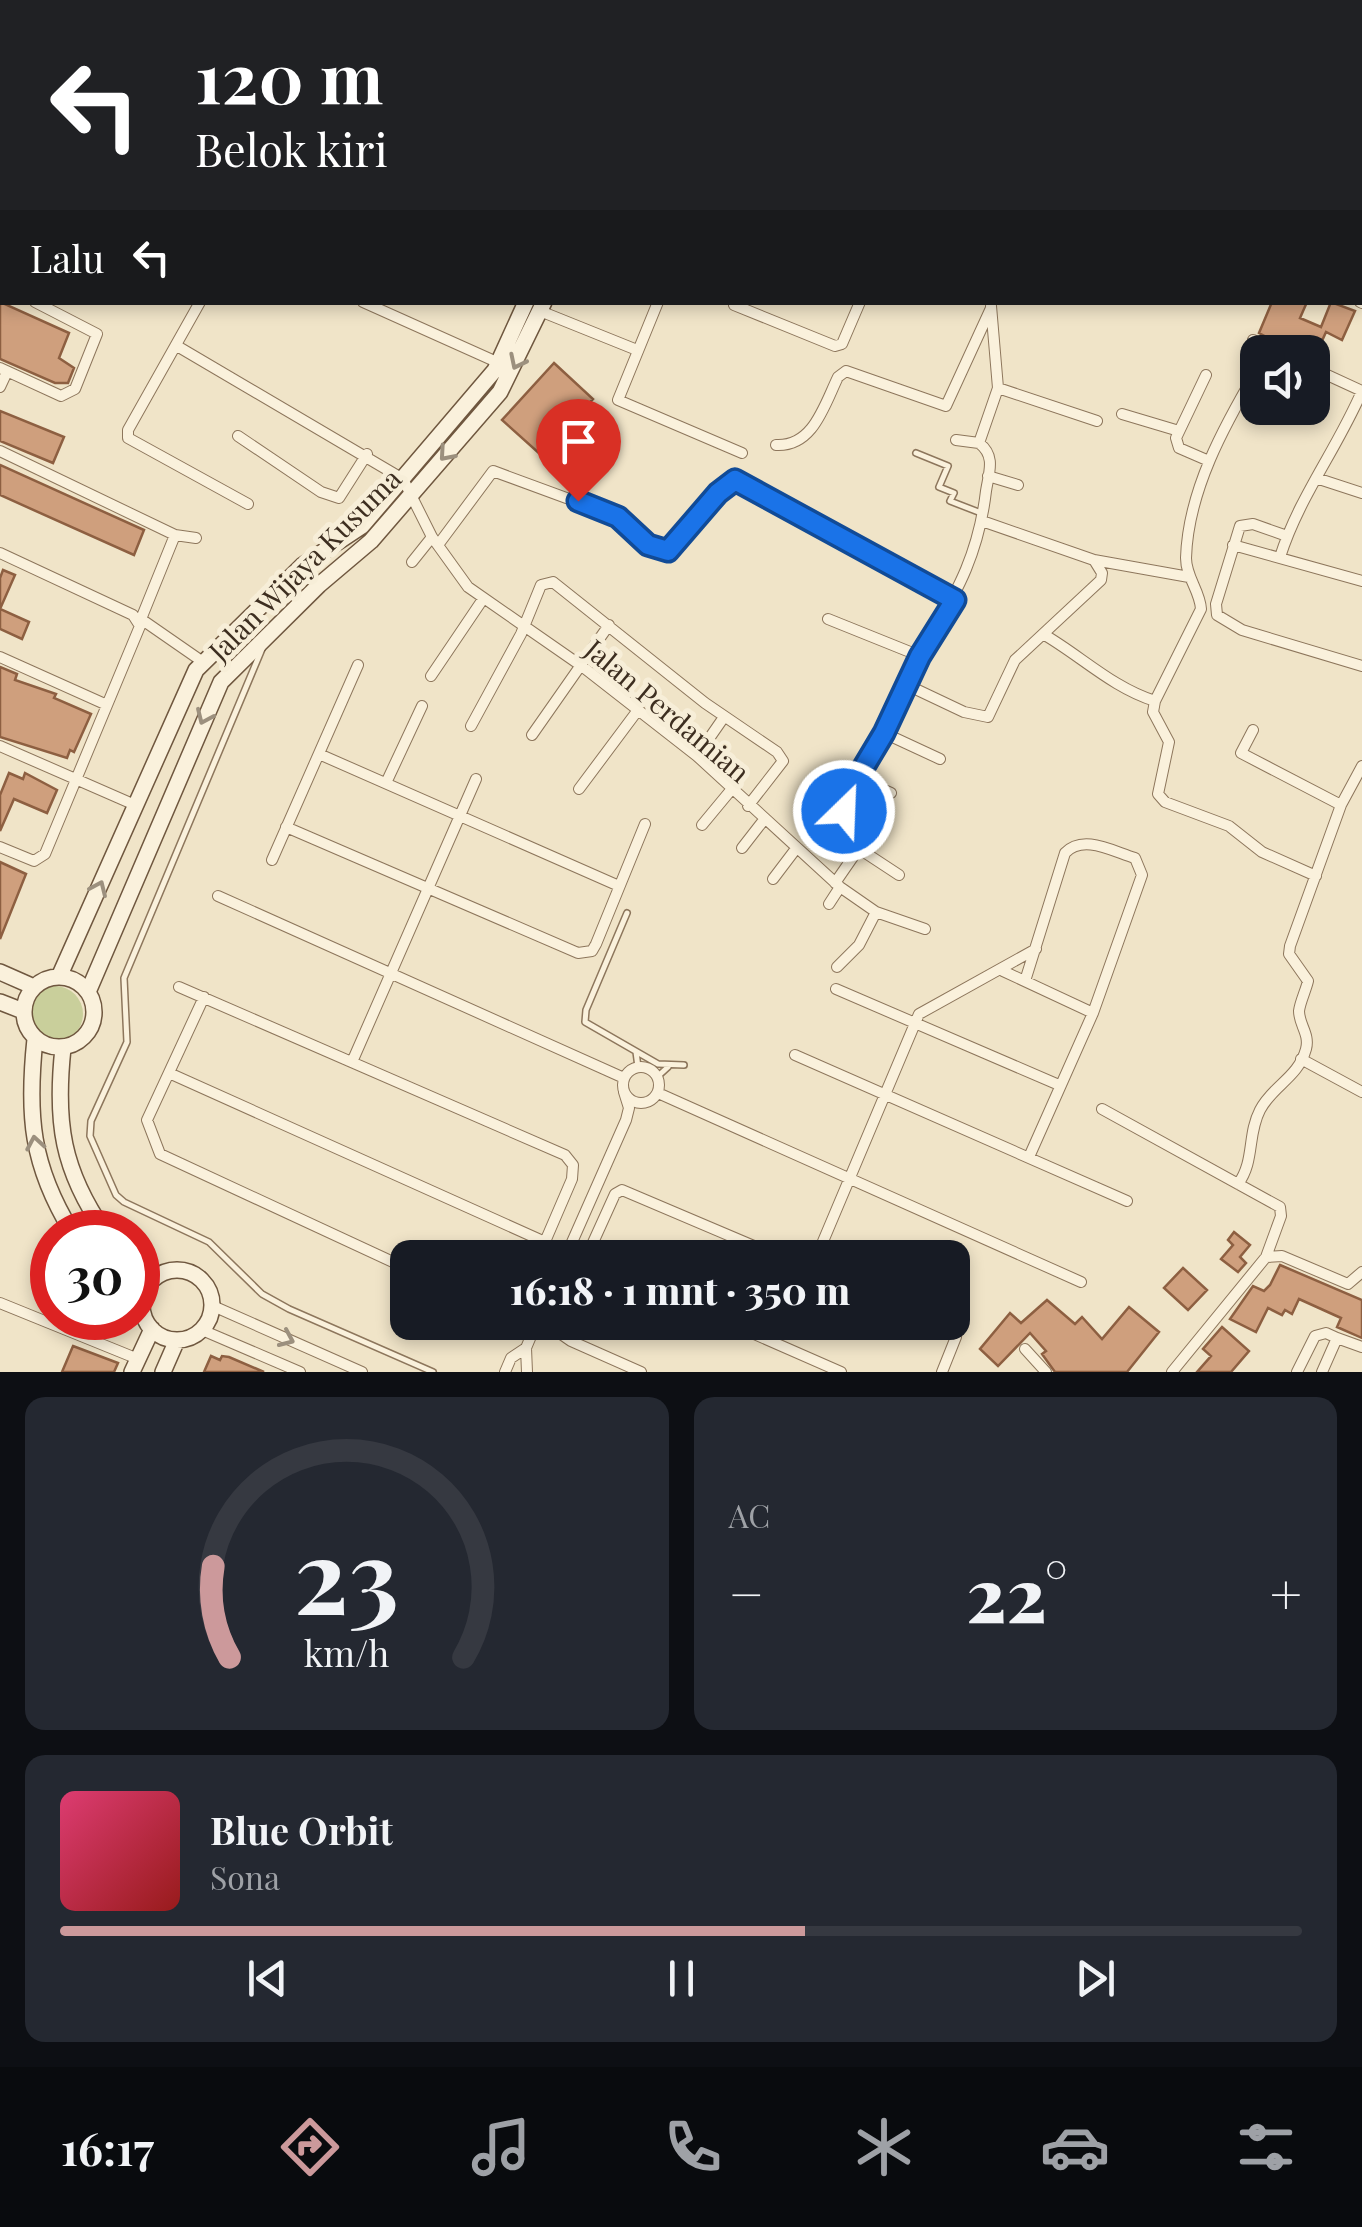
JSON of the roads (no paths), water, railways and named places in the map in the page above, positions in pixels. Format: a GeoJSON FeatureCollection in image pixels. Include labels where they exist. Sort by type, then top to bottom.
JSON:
{"type":"FeatureCollection","features":[{"type":"Feature","properties":{"kind":"street"},"geometry":{"type":"LineString","coordinates":[[0,387],[4,370],[69,396],[96,344],[92,329],[42,305]]}},
{"type":"Feature","properties":{"kind":"street"},"geometry":{"type":"LineString","coordinates":[[198,305],[128,430],[128,438],[132,444],[248,504]]}},
{"type":"Feature","properties":{"kind":"street"},"geometry":{"type":"LineString","coordinates":[[370,305],[499,363]]}},
{"type":"Feature","properties":{"kind":"street"},"geometry":{"type":"LineString","coordinates":[[537,305],[637,350]]}},
{"type":"Feature","properties":{"kind":"street","name":"Jalan Wijaya Kusuma"},"geometry":{"type":"LineString","coordinates":[[60,977],[162,743],[204,662],[303,565],[362,526],[499,363],[537,305]]}},
{"type":"Feature","properties":{"kind":"street","name":"Jalan Wijaya Kusuma"},"geometry":{"type":"LineString","coordinates":[[88,992],[221,682],[371,541],[506,383],[537,305]]}},
{"type":"Feature","properties":{"kind":"street"},"geometry":{"type":"LineString","coordinates":[[657,305],[618,400],[742,453]]}},
{"type":"Feature","properties":{"kind":"street"},"geometry":{"type":"LineString","coordinates":[[734,305],[834,346],[842,344],[859,305]]}},
{"type":"Feature","properties":{"kind":"street"},"geometry":{"type":"LineString","coordinates":[[979,443],[998,388],[992,305]]}},
{"type":"Feature","properties":{"kind":"street"},"geometry":{"type":"LineString","coordinates":[[776,445],[790,446],[806,437],[838,377],[846,371],[946,406],[992,305]]}},
{"type":"Feature","properties":{"kind":"street"},"geometry":{"type":"LineString","coordinates":[[177,346],[367,454],[403,479]]}},
{"type":"Feature","properties":{"kind":"street"},"geometry":{"type":"LineString","coordinates":[[1206,375],[1179,432],[1179,448],[1208,461]]}},
{"type":"Feature","properties":{"kind":"street"},"geometry":{"type":"LineString","coordinates":[[1280,557],[1286,536],[1362,391],[1330,376]]}},
{"type":"Feature","properties":{"kind":"street"},"geometry":{"type":"LineString","coordinates":[[998,388],[1097,422]]}},
{"type":"Feature","properties":{"kind":"street"},"geometry":{"type":"LineString","coordinates":[[1240,402],[1208,461],[1186,558],[1201,610],[1155,700],[1153,712],[1169,742],[1158,794],[1165,802],[1229,826],[1262,852],[1316,876]]}},
{"type":"Feature","properties":{"kind":"street"},"geometry":{"type":"LineString","coordinates":[[1122,414],[1179,432]]}},
{"type":"Feature","properties":{"kind":"street"},"geometry":{"type":"LineString","coordinates":[[238,436],[321,492],[339,498],[367,454]]}},
{"type":"Feature","properties":{"kind":"street"},"geometry":{"type":"LineString","coordinates":[[829,904],[861,850],[865,834],[844,811],[844,804],[884,733],[920,656],[955,600],[983,518],[991,456],[979,443],[956,440]]}},
{"type":"Feature","properties":{"kind":"street"},"geometry":{"type":"LineString","coordinates":[[0,451],[174,535],[196,538]]}},
{"type":"Feature","properties":{"kind":"street"},"geometry":{"type":"LineString","coordinates":[[412,562],[436,541],[493,471],[603,510],[660,551],[677,544],[718,493],[735,480],[955,600]]}},
{"type":"Feature","properties":{"kind":"street"},"geometry":{"type":"LineString","coordinates":[[988,476],[1018,485]]}},
{"type":"Feature","properties":{"kind":"street"},"geometry":{"type":"LineString","coordinates":[[1316,478],[1362,493]]}},
{"type":"Feature","properties":{"kind":"street","name":"Jalan Perdamian"},"geometry":{"type":"LineString","coordinates":[[403,479],[436,541],[468,587],[583,666],[696,756],[763,821],[838,885],[876,912],[926,929]]}},
{"type":"Feature","properties":{"kind":"street"},"geometry":{"type":"LineString","coordinates":[[983,518],[1094,560],[1189,577]]}},
{"type":"Feature","properties":{"kind":"street"},"geometry":{"type":"LineString","coordinates":[[1286,536],[1244,524],[1232,545],[1216,604],[1217,614],[1242,630],[1362,666]]}},
{"type":"Feature","properties":{"kind":"street"},"geometry":{"type":"LineString","coordinates":[[174,535],[141,619],[204,662]]}},
{"type":"Feature","properties":{"kind":"street"},"geometry":{"type":"LineString","coordinates":[[1232,545],[1362,580]]}},
{"type":"Feature","properties":{"kind":"street"},"geometry":{"type":"LineString","coordinates":[[0,553],[137,620],[139,630],[45,854],[34,861],[0,847]]}},
{"type":"Feature","properties":{"kind":"street"},"geometry":{"type":"LineString","coordinates":[[907,685],[964,712],[988,718],[1015,660],[1098,587],[1102,573],[1094,560]]}},
{"type":"Feature","properties":{"kind":"street"},"geometry":{"type":"LineString","coordinates":[[472,726],[542,585],[549,582],[782,760],[748,806]]}},
{"type":"Feature","properties":{"kind":"street"},"geometry":{"type":"LineString","coordinates":[[431,676],[483,599]]}},
{"type":"Feature","properties":{"kind":"street"},"geometry":{"type":"LineString","coordinates":[[828,619],[920,656]]}},
{"type":"Feature","properties":{"kind":"street"},"geometry":{"type":"LineString","coordinates":[[532,736],[609,625]]}},
{"type":"Feature","properties":{"kind":"street"},"geometry":{"type":"LineString","coordinates":[[1043,634],[1089,661],[1118,686],[1155,700]]}},
{"type":"Feature","properties":{"kind":"street"},"geometry":{"type":"LineString","coordinates":[[0,656],[107,705]]}},
{"type":"Feature","properties":{"kind":"street"},"geometry":{"type":"LineString","coordinates":[[272,860],[358,665]]}},
{"type":"Feature","properties":{"kind":"street"},"geometry":{"type":"LineString","coordinates":[[386,783],[422,706]]}},
{"type":"Feature","properties":{"kind":"street"},"geometry":{"type":"LineString","coordinates":[[579,789],[638,710]]}},
{"type":"Feature","properties":{"kind":"street"},"geometry":{"type":"LineString","coordinates":[[696,756],[724,717]]}},
{"type":"Feature","properties":{"kind":"street"},"geometry":{"type":"LineString","coordinates":[[1252,730],[1242,753],[1340,804]]}},
{"type":"Feature","properties":{"kind":"street"},"geometry":{"type":"LineString","coordinates":[[884,733],[940,759]]}},
{"type":"Feature","properties":{"kind":"street"},"geometry":{"type":"LineString","coordinates":[[162,743],[172,758],[188,755]]}},
{"type":"Feature","properties":{"kind":"street"},"geometry":{"type":"LineString","coordinates":[[0,746],[135,805]]}},
{"type":"Feature","properties":{"kind":"street"},"geometry":{"type":"LineString","coordinates":[[319,754],[619,886]]}},
{"type":"Feature","properties":{"kind":"street"},"geometry":{"type":"LineString","coordinates":[[152,766],[167,764],[177,778]]}},
{"type":"Feature","properties":{"kind":"street"},"geometry":{"type":"LineString","coordinates":[[1238,1184],[1249,1165],[1258,1113],[1274,1088],[1294,1074],[1302,1059],[1307,1038],[1298,1014],[1308,981],[1289,954],[1340,804],[1362,766]]}},
{"type":"Feature","properties":{"kind":"street"},"geometry":{"type":"LineString","coordinates":[[858,778],[891,792]]}},
{"type":"Feature","properties":{"kind":"street"},"geometry":{"type":"LineString","coordinates":[[352,1062],[476,779]]}},
{"type":"Feature","properties":{"kind":"street"},"geometry":{"type":"LineString","coordinates":[[702,825],[731,790]]}},
{"type":"Feature","properties":{"kind":"street"},"geometry":{"type":"LineString","coordinates":[[742,848],[763,821]]}},
{"type":"Feature","properties":{"kind":"street"},"geometry":{"type":"LineString","coordinates":[[286,827],[578,954],[592,951],[645,824]]}},
{"type":"Feature","properties":{"kind":"street"},"geometry":{"type":"LineString","coordinates":[[1025,981],[1065,853],[1073,844],[1083,842],[1134,858],[1142,875],[1093,1013],[1029,1157]]}},
{"type":"Feature","properties":{"kind":"street"},"geometry":{"type":"LineString","coordinates":[[773,879],[795,850]]}},
{"type":"Feature","properties":{"kind":"street"},"geometry":{"type":"LineString","coordinates":[[861,850],[899,875]]}},
{"type":"Feature","properties":{"kind":"street"},"geometry":{"type":"LineString","coordinates":[[218,896],[624,1078]]}},
{"type":"Feature","properties":{"kind":"street"},"geometry":{"type":"LineString","coordinates":[[837,967],[859,945],[876,912]]}},
{"type":"Feature","properties":{"kind":"street"},"geometry":{"type":"LineString","coordinates":[[823,1240],[915,1022],[925,1008],[1002,971],[1037,949]]}},
{"type":"Feature","properties":{"kind":"street"},"geometry":{"type":"LineString","coordinates":[[1002,971],[1093,1013]]}},
{"type":"Feature","properties":{"kind":"street"},"geometry":{"type":"LineString","coordinates":[[0,972],[34,987]]}},
{"type":"Feature","properties":{"kind":"street"},"geometry":{"type":"LineString","coordinates":[[23,1011],[34,987],[60,977],[72,980],[88,992],[93,1022],[82,1039],[63,1048],[35,1038]]}},
{"type":"Feature","properties":{"kind":"street"},"geometry":{"type":"LineString","coordinates":[[179,986],[565,1156],[573,1164],[572,1179],[546,1240]]}},
{"type":"Feature","properties":{"kind":"street"},"geometry":{"type":"LineString","coordinates":[[836,989],[1059,1085]]}},
{"type":"Feature","properties":{"kind":"street"},"geometry":{"type":"LineString","coordinates":[[204,997],[147,1120],[154,1146],[168,1160],[390,1261]]}},
{"type":"Feature","properties":{"kind":"street"},"geometry":{"type":"LineString","coordinates":[[0,1002],[23,1011],[35,1038],[29,1101],[35,1152],[58,1210]]}},
{"type":"Feature","properties":{"kind":"street"},"geometry":{"type":"LineString","coordinates":[[63,1048],[57,1102],[64,1154],[91,1210]]}},
{"type":"Feature","properties":{"kind":"street"},"geometry":{"type":"LineString","coordinates":[[795,1055],[1127,1201]]}},
{"type":"Feature","properties":{"kind":"street"},"geometry":{"type":"LineString","coordinates":[[1302,1059],[1362,1092]]}},
{"type":"Feature","properties":{"kind":"street"},"geometry":{"type":"LineString","coordinates":[[624,1078],[638,1068],[657,1077],[653,1097],[633,1110],[626,1120]]}},
{"type":"Feature","properties":{"kind":"street"},"geometry":{"type":"LineString","coordinates":[[169,1073],[541,1240]]}},
{"type":"Feature","properties":{"kind":"street"},"geometry":{"type":"LineString","coordinates":[[573,1240],[626,1120],[629,1108],[624,1078]]}},
{"type":"Feature","properties":{"kind":"street"},"geometry":{"type":"LineString","coordinates":[[624,1092],[634,1102],[653,1097],[849,1178],[1082,1282]]}},
{"type":"Feature","properties":{"kind":"street"},"geometry":{"type":"LineString","coordinates":[[1102,1109],[1280,1207],[1281,1216],[1266,1257],[1172,1372]]}},
{"type":"Feature","properties":{"kind":"street"},"geometry":{"type":"LineString","coordinates":[[594,1240],[615,1194],[622,1190],[740,1240]]}},
{"type":"Feature","properties":{"kind":"street"},"geometry":{"type":"LineString","coordinates":[[1266,1257],[1282,1256],[1348,1284],[1362,1272]]}},
{"type":"Feature","properties":{"kind":"street"},"geometry":{"type":"LineString","coordinates":[[160,1275],[167,1271],[191,1272],[204,1282],[212,1306],[202,1330]]}},
{"type":"Feature","properties":{"kind":"street"},"geometry":{"type":"LineString","coordinates":[[0,1303],[135,1365],[147,1340]]}},
{"type":"Feature","properties":{"kind":"street"},"geometry":{"type":"LineString","coordinates":[[212,1306],[362,1372]]}},
{"type":"Feature","properties":{"kind":"street"},"geometry":{"type":"LineString","coordinates":[[163,1372],[177,1340],[202,1330],[300,1372]]}},
{"type":"Feature","properties":{"kind":"street"},"geometry":{"type":"LineString","coordinates":[[1297,1372],[1315,1336],[1326,1332],[1362,1347]]}},
{"type":"Feature","properties":{"kind":"street"},"geometry":{"type":"LineString","coordinates":[[160,1333],[177,1340]]}},
{"type":"Feature","properties":{"kind":"street"},"geometry":{"type":"LineString","coordinates":[[1322,1372],[1337,1338]]}},
{"type":"Feature","properties":{"kind":"street"},"geometry":{"type":"LineString","coordinates":[[505,1372],[511,1358],[526,1348],[529,1340]]}},
{"type":"Feature","properties":{"kind":"street"},"geometry":{"type":"LineString","coordinates":[[570,1340],[641,1372]]}},
{"type":"Feature","properties":{"kind":"street"},"geometry":{"type":"LineString","coordinates":[[768,1340],[841,1372]]}},
{"type":"Feature","properties":{"kind":"street"},"geometry":{"type":"LineString","coordinates":[[942,1372],[955,1340]]}},
{"type":"Feature","properties":{"kind":"street"},"geometry":{"type":"LineString","coordinates":[[526,1348],[530,1366],[527,1372]]}},
{"type":"Feature","properties":{"kind":"street"},"geometry":{"type":"LineString","coordinates":[[1025,1349],[1046,1372]]}},
{"type":"Feature","properties":{"kind":"lane"},"geometry":{"type":"LineString","coordinates":[[916,452],[948,466],[939,487],[954,493],[950,501],[983,518]]}},
{"type":"Feature","properties":{"kind":"lane"},"geometry":{"type":"LineString","coordinates":[[266,636],[124,978],[127,1042],[91,1121],[90,1136],[116,1196],[124,1202],[209,1242],[262,1294],[288,1309],[432,1372]]}},
{"type":"Feature","properties":{"kind":"lane"},"geometry":{"type":"LineString","coordinates":[[628,912],[586,1022],[668,1067]]}},
{"type":"Feature","properties":{"kind":"lane"},"geometry":{"type":"LineString","coordinates":[[636,1052],[638,1068]]}},
{"type":"Feature","properties":{"kind":"lane"},"geometry":{"type":"LineString","coordinates":[[657,1077],[668,1067],[684,1064]]}}]}
